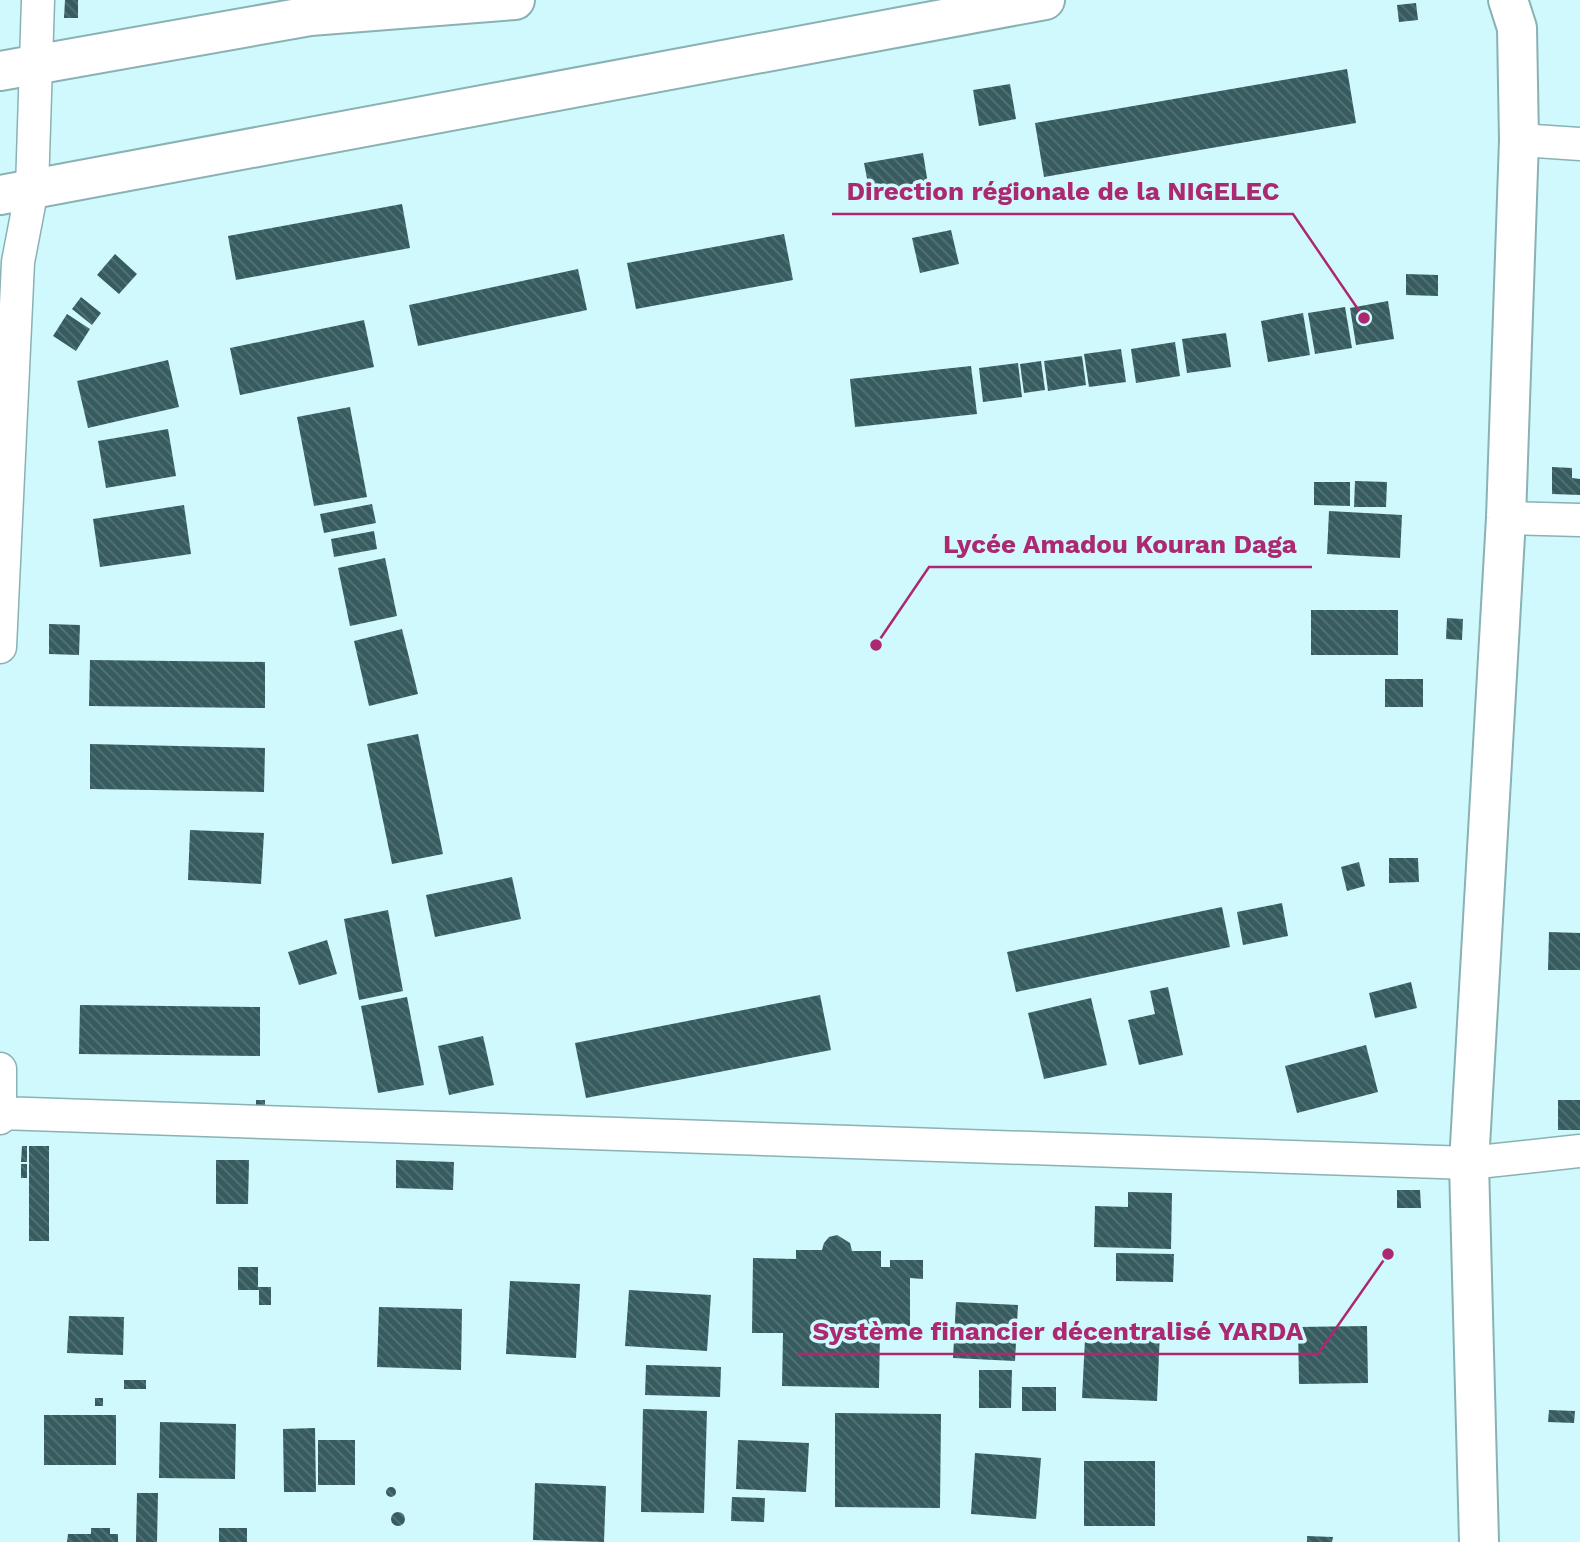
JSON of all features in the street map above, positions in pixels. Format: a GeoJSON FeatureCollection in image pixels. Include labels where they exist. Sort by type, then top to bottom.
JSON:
{"type":"FeatureCollection","features":[{"type":"Feature","properties":{"kind":"street"},"geometry":{"type":"LineString","coordinates":[[0,647],[18,262],[18,68],[38,0]]}},
{"type":"Feature","properties":{"kind":"street"},"geometry":{"type":"LineString","coordinates":[[18,68],[310,8],[515,0]]}},
{"type":"Feature","properties":{"kind":"street"},"geometry":{"type":"LineString","coordinates":[[16,192],[1045,0]]}},
{"type":"Feature","properties":{"kind":"street"},"geometry":{"type":"LineString","coordinates":[[1479,1542],[1469,1163],[1506,518],[1519,140],[1517,28],[1508,0]]}},
{"type":"Feature","properties":{"kind":"street"},"geometry":{"type":"LineString","coordinates":[[1519,140],[1580,144]]}},
{"type":"Feature","properties":{"kind":"street"},"geometry":{"type":"LineString","coordinates":[[1506,518],[1580,520]]}},
{"type":"Feature","properties":{"kind":"street"},"geometry":{"type":"LineString","coordinates":[[0,1069],[0,1118]]}},
{"type":"Feature","properties":{"kind":"street"},"geometry":{"type":"LineString","coordinates":[[0,1113],[1469,1163],[1580,1151]]}},
{"type":"Feature","properties":{"kind":"building"},"geometry":{"type":"Polygon","coordinates":[[[65,0],[78,0],[78,18],[64,18],[65,0]]]}},
{"type":"Feature","properties":{"kind":"building"},"geometry":{"type":"Polygon","coordinates":[[[1416,3],[1418,20],[1399,22],[1397,5],[1416,3]]]}},
{"type":"Feature","properties":{"kind":"building"},"geometry":{"type":"Polygon","coordinates":[[[1347,69],[1356,123],[1044,177],[1035,123],[1347,69]]]}},
{"type":"Feature","properties":{"kind":"building"},"geometry":{"type":"Polygon","coordinates":[[[1010,84],[1016,119],[979,126],[973,90],[1010,84]]]}},
{"type":"Feature","properties":{"kind":"building"},"geometry":{"type":"Polygon","coordinates":[[[923,153],[928,184],[870,194],[864,163],[923,153]]]}},
{"type":"Feature","properties":{"kind":"building"},"geometry":{"type":"Polygon","coordinates":[[[402,204],[410,248],[236,280],[228,236],[402,204]]]}},
{"type":"Feature","properties":{"kind":"building"},"geometry":{"type":"Polygon","coordinates":[[[951,230],[959,264],[920,273],[912,238],[951,230]]]}},
{"type":"Feature","properties":{"kind":"building"},"geometry":{"type":"Polygon","coordinates":[[[784,234],[793,280],[636,309],[627,263],[784,234]]]}},
{"type":"Feature","properties":{"kind":"building"},"geometry":{"type":"Polygon","coordinates":[[[115,254],[137,274],[119,294],[97,275],[115,254]]]}},
{"type":"Feature","properties":{"kind":"building"},"geometry":{"type":"Polygon","coordinates":[[[578,269],[587,310],[418,346],[409,305],[578,269]]]}},
{"type":"Feature","properties":{"kind":"building"},"geometry":{"type":"Polygon","coordinates":[[[1406,274],[1438,275],[1438,296],[1406,295],[1406,274]]]}},
{"type":"Feature","properties":{"kind":"building"},"geometry":{"type":"Polygon","coordinates":[[[81,297],[101,313],[92,325],[72,309],[81,297]]]}},
{"type":"Feature","properties":{"kind":"building"},"geometry":{"type":"Polygon","coordinates":[[[1388,301],[1394,339],[1356,345],[1350,308],[1388,301]]]}},
{"type":"Feature","properties":{"kind":"building"},"geometry":{"type":"Polygon","coordinates":[[[1345,307],[1352,348],[1315,354],[1308,313],[1345,307]]]}},
{"type":"Feature","properties":{"kind":"building"},"geometry":{"type":"Polygon","coordinates":[[[1303,313],[1310,355],[1268,362],[1261,321],[1303,313]]]}},
{"type":"Feature","properties":{"kind":"building"},"geometry":{"type":"Polygon","coordinates":[[[67,314],[90,329],[76,351],[53,336],[67,314]]]}},
{"type":"Feature","properties":{"kind":"building"},"geometry":{"type":"Polygon","coordinates":[[[364,320],[374,367],[240,395],[230,348],[364,320]]]}},
{"type":"Feature","properties":{"kind":"building"},"geometry":{"type":"Polygon","coordinates":[[[1226,333],[1231,367],[1187,373],[1182,339],[1226,333]]]}},
{"type":"Feature","properties":{"kind":"building"},"geometry":{"type":"Polygon","coordinates":[[[1175,342],[1180,376],[1136,383],[1131,349],[1175,342]]]}},
{"type":"Feature","properties":{"kind":"building"},"geometry":{"type":"Polygon","coordinates":[[[1121,349],[1126,382],[1089,387],[1084,354],[1121,349]]]}},
{"type":"Feature","properties":{"kind":"building"},"geometry":{"type":"Polygon","coordinates":[[[1082,356],[1086,385],[1048,391],[1044,361],[1082,356]]]}},
{"type":"Feature","properties":{"kind":"building"},"geometry":{"type":"Polygon","coordinates":[[[168,360],[179,407],[88,428],[77,381],[168,360]]]}},
{"type":"Feature","properties":{"kind":"building"},"geometry":{"type":"Polygon","coordinates":[[[1041,361],[1045,390],[1024,393],[1020,364],[1041,361]]]}},
{"type":"Feature","properties":{"kind":"building"},"geometry":{"type":"Polygon","coordinates":[[[1018,363],[1022,397],[983,402],[979,368],[1018,363]]]}},
{"type":"Feature","properties":{"kind":"building"},"geometry":{"type":"Polygon","coordinates":[[[971,366],[977,414],[855,427],[850,379],[971,366]]]}},
{"type":"Feature","properties":{"kind":"building"},"geometry":{"type":"Polygon","coordinates":[[[350,407],[367,497],[314,506],[297,417],[350,407]]]}},
{"type":"Feature","properties":{"kind":"building"},"geometry":{"type":"Polygon","coordinates":[[[168,429],[176,476],[106,488],[98,441],[168,429]]]}},
{"type":"Feature","properties":{"kind":"building"},"geometry":{"type":"Polygon","coordinates":[[[1552,467],[1572,468],[1572,478],[1580,479],[1580,495],[1552,494],[1552,467]]]}},
{"type":"Feature","properties":{"kind":"building"},"geometry":{"type":"Polygon","coordinates":[[[1355,481],[1387,482],[1386,507],[1354,507],[1355,481]]]}},
{"type":"Feature","properties":{"kind":"building"},"geometry":{"type":"Polygon","coordinates":[[[1314,482],[1350,482],[1350,506],[1314,505],[1314,482]]]}},
{"type":"Feature","properties":{"kind":"building"},"geometry":{"type":"Polygon","coordinates":[[[372,504],[376,523],[324,533],[320,514],[372,504]]]}},
{"type":"Feature","properties":{"kind":"building"},"geometry":{"type":"Polygon","coordinates":[[[184,505],[191,554],[100,567],[93,519],[184,505]]]}},
{"type":"Feature","properties":{"kind":"building"},"geometry":{"type":"Polygon","coordinates":[[[1329,511],[1402,515],[1400,558],[1327,554],[1329,511]]]}},
{"type":"Feature","properties":{"kind":"building"},"geometry":{"type":"Polygon","coordinates":[[[374,531],[377,549],[334,557],[331,539],[374,531]]]}},
{"type":"Feature","properties":{"kind":"building"},"geometry":{"type":"Polygon","coordinates":[[[385,558],[397,616],[350,626],[338,568],[385,558]]]}},
{"type":"Feature","properties":{"kind":"building"},"geometry":{"type":"Polygon","coordinates":[[[1311,610],[1398,610],[1398,655],[1311,655],[1311,610]]]}},
{"type":"Feature","properties":{"kind":"building"},"geometry":{"type":"Polygon","coordinates":[[[1447,618],[1463,619],[1462,640],[1446,639],[1447,618]]]}},
{"type":"Feature","properties":{"kind":"building"},"geometry":{"type":"Polygon","coordinates":[[[49,624],[80,625],[79,655],[49,654],[49,624]]]}},
{"type":"Feature","properties":{"kind":"building"},"geometry":{"type":"Polygon","coordinates":[[[402,629],[418,694],[369,706],[354,641],[402,629]]]}},
{"type":"Feature","properties":{"kind":"building"},"geometry":{"type":"Polygon","coordinates":[[[90,660],[265,662],[265,708],[89,706],[90,660]]]}},
{"type":"Feature","properties":{"kind":"building"},"geometry":{"type":"Polygon","coordinates":[[[1385,679],[1423,679],[1423,707],[1385,707],[1385,679]]]}},
{"type":"Feature","properties":{"kind":"building"},"geometry":{"type":"Polygon","coordinates":[[[418,734],[443,854],[392,864],[367,744],[418,734]]]}},
{"type":"Feature","properties":{"kind":"building"},"geometry":{"type":"Polygon","coordinates":[[[90,744],[265,748],[264,792],[90,789],[90,744]]]}},
{"type":"Feature","properties":{"kind":"building"},"geometry":{"type":"Polygon","coordinates":[[[190,830],[264,833],[261,884],[188,880],[190,830]]]}},
{"type":"Feature","properties":{"kind":"building"},"geometry":{"type":"Polygon","coordinates":[[[1389,858],[1418,858],[1419,882],[1389,883],[1389,858]]]}},
{"type":"Feature","properties":{"kind":"building"},"geometry":{"type":"Polygon","coordinates":[[[1359,862],[1365,886],[1347,891],[1341,867],[1359,862]]]}},
{"type":"Feature","properties":{"kind":"building"},"geometry":{"type":"Polygon","coordinates":[[[512,877],[521,919],[435,937],[426,895],[512,877]]]}},
{"type":"Feature","properties":{"kind":"building"},"geometry":{"type":"Polygon","coordinates":[[[1282,903],[1288,936],[1243,945],[1237,912],[1282,903]]]}},
{"type":"Feature","properties":{"kind":"building"},"geometry":{"type":"Polygon","coordinates":[[[1222,907],[1230,947],[1016,992],[1007,952],[1222,907]]]}},
{"type":"Feature","properties":{"kind":"building"},"geometry":{"type":"Polygon","coordinates":[[[388,910],[403,991],[359,1000],[344,919],[388,910]]]}},
{"type":"Feature","properties":{"kind":"building"},"geometry":{"type":"Polygon","coordinates":[[[1549,932],[1580,933],[1580,970],[1548,970],[1549,932]]]}},
{"type":"Feature","properties":{"kind":"building"},"geometry":{"type":"Polygon","coordinates":[[[327,940],[337,974],[299,985],[288,952],[327,940]]]}},
{"type":"Feature","properties":{"kind":"building"},"geometry":{"type":"Polygon","coordinates":[[[1411,982],[1417,1008],[1375,1018],[1369,993],[1411,982]]]}},
{"type":"Feature","properties":{"kind":"building"},"geometry":{"type":"Polygon","coordinates":[[[1168,987],[1183,1055],[1139,1065],[1128,1020],[1155,1014],[1150,991],[1168,987]]]}},
{"type":"Feature","properties":{"kind":"building"},"geometry":{"type":"Polygon","coordinates":[[[820,995],[831,1050],[586,1098],[575,1043],[820,995]]]}},
{"type":"Feature","properties":{"kind":"building"},"geometry":{"type":"Polygon","coordinates":[[[407,997],[424,1085],[378,1093],[361,1006],[407,997]]]}},
{"type":"Feature","properties":{"kind":"building"},"geometry":{"type":"Polygon","coordinates":[[[1091,998],[1107,1065],[1044,1079],[1028,1013],[1091,998]]]}},
{"type":"Feature","properties":{"kind":"building"},"geometry":{"type":"Polygon","coordinates":[[[80,1005],[260,1007],[260,1056],[79,1054],[80,1005]]]}},
{"type":"Feature","properties":{"kind":"building"},"geometry":{"type":"Polygon","coordinates":[[[483,1036],[494,1085],[449,1095],[438,1046],[483,1036]]]}},
{"type":"Feature","properties":{"kind":"building"},"geometry":{"type":"Polygon","coordinates":[[[1366,1045],[1378,1092],[1297,1113],[1285,1066],[1366,1045]]]}},
{"type":"Feature","properties":{"kind":"building"},"geometry":{"type":"Polygon","coordinates":[[[256,1100],[265,1100],[265,1107],[256,1107],[256,1100]]]}},
{"type":"Feature","properties":{"kind":"building"},"geometry":{"type":"Polygon","coordinates":[[[1558,1100],[1580,1100],[1580,1130],[1558,1130],[1558,1100]]]}},
{"type":"Feature","properties":{"kind":"building"},"geometry":{"type":"Polygon","coordinates":[[[22,1146],[27,1146],[27,1162],[21,1162],[22,1146]]]}},
{"type":"Feature","properties":{"kind":"building"},"geometry":{"type":"Polygon","coordinates":[[[29,1146],[49,1146],[49,1241],[29,1241],[29,1146]]]}},
{"type":"Feature","properties":{"kind":"building"},"geometry":{"type":"Polygon","coordinates":[[[216,1160],[249,1160],[248,1204],[216,1204],[216,1160]]]}},
{"type":"Feature","properties":{"kind":"building"},"geometry":{"type":"Polygon","coordinates":[[[396,1160],[454,1162],[453,1190],[396,1188],[396,1160]]]}},
{"type":"Feature","properties":{"kind":"building"},"geometry":{"type":"Polygon","coordinates":[[[21,1164],[27,1164],[27,1178],[21,1178],[21,1164]]]}},
{"type":"Feature","properties":{"kind":"building"},"geometry":{"type":"Polygon","coordinates":[[[1397,1190],[1420,1190],[1421,1208],[1397,1208],[1397,1190]]]}},
{"type":"Feature","properties":{"kind":"building"},"geometry":{"type":"Polygon","coordinates":[[[1128,1192],[1172,1193],[1171,1249],[1094,1247],[1095,1206],[1128,1207],[1128,1192]]]}},
{"type":"Feature","properties":{"kind":"building"},"geometry":{"type":"Polygon","coordinates":[[[837,1235],[850,1243],[852,1251],[881,1251],[881,1267],[890,1267],[890,1260],[923,1260],[923,1279],[910,1278],[910,1331],[880,1331],[879,1388],[782,1386],[783,1333],[752,1333],[753,1258],[796,1259],[796,1250],[822,1250],[829,1237],[837,1235]]]}},
{"type":"Feature","properties":{"kind":"building"},"geometry":{"type":"Polygon","coordinates":[[[1116,1253],[1174,1254],[1173,1282],[1116,1281],[1116,1253]]]}},
{"type":"Feature","properties":{"kind":"building"},"geometry":{"type":"Polygon","coordinates":[[[238,1267],[258,1267],[258,1287],[271,1287],[271,1305],[259,1305],[259,1290],[238,1290],[238,1267]]]}},
{"type":"Feature","properties":{"kind":"building"},"geometry":{"type":"Polygon","coordinates":[[[510,1281],[580,1284],[576,1358],[506,1354],[510,1281]]]}},
{"type":"Feature","properties":{"kind":"building"},"geometry":{"type":"Polygon","coordinates":[[[629,1290],[711,1295],[707,1351],[625,1346],[629,1290]]]}},
{"type":"Feature","properties":{"kind":"building"},"geometry":{"type":"Polygon","coordinates":[[[956,1302],[1018,1305],[1015,1361],[953,1358],[956,1302]]]}},
{"type":"Feature","properties":{"kind":"building"},"geometry":{"type":"Polygon","coordinates":[[[379,1307],[462,1309],[461,1370],[377,1367],[379,1307]]]}},
{"type":"Feature","properties":{"kind":"building"},"geometry":{"type":"Polygon","coordinates":[[[69,1316],[124,1317],[123,1355],[67,1353],[69,1316]]]}},
{"type":"Feature","properties":{"kind":"building"},"geometry":{"type":"Polygon","coordinates":[[[1367,1326],[1368,1383],[1299,1384],[1298,1327],[1367,1326]]]}},
{"type":"Feature","properties":{"kind":"building"},"geometry":{"type":"Polygon","coordinates":[[[1134,1330],[1160,1331],[1157,1401],[1082,1398],[1085,1339],[1133,1341],[1134,1330]]]}},
{"type":"Feature","properties":{"kind":"building"},"geometry":{"type":"Polygon","coordinates":[[[646,1365],[721,1367],[720,1397],[645,1395],[646,1365]]]}},
{"type":"Feature","properties":{"kind":"building"},"geometry":{"type":"Polygon","coordinates":[[[979,1370],[1012,1370],[1011,1408],[979,1408],[979,1370]]]}},
{"type":"Feature","properties":{"kind":"building"},"geometry":{"type":"Polygon","coordinates":[[[124,1380],[146,1380],[146,1389],[124,1389],[124,1380]]]}},
{"type":"Feature","properties":{"kind":"building"},"geometry":{"type":"Polygon","coordinates":[[[1022,1387],[1056,1387],[1056,1411],[1022,1411],[1022,1387]]]}},
{"type":"Feature","properties":{"kind":"building"},"geometry":{"type":"Polygon","coordinates":[[[95,1398],[103,1398],[103,1406],[95,1406],[95,1398]]]}},
{"type":"Feature","properties":{"kind":"building"},"geometry":{"type":"Polygon","coordinates":[[[643,1409],[707,1411],[704,1513],[641,1512],[643,1409]]]}},
{"type":"Feature","properties":{"kind":"building"},"geometry":{"type":"Polygon","coordinates":[[[1549,1410],[1575,1411],[1574,1423],[1548,1422],[1549,1410]]]}},
{"type":"Feature","properties":{"kind":"building"},"geometry":{"type":"Polygon","coordinates":[[[835,1413],[941,1414],[940,1508],[835,1507],[835,1413]]]}},
{"type":"Feature","properties":{"kind":"building"},"geometry":{"type":"Polygon","coordinates":[[[44,1415],[116,1415],[116,1465],[44,1465],[44,1415]]]}},
{"type":"Feature","properties":{"kind":"building"},"geometry":{"type":"Polygon","coordinates":[[[160,1422],[236,1424],[235,1479],[159,1478],[160,1422]]]}},
{"type":"Feature","properties":{"kind":"building"},"geometry":{"type":"Polygon","coordinates":[[[315,1428],[316,1492],[284,1492],[283,1429],[315,1428]]]}},
{"type":"Feature","properties":{"kind":"building"},"geometry":{"type":"Polygon","coordinates":[[[318,1440],[355,1440],[355,1485],[318,1485],[318,1440]]]}},
{"type":"Feature","properties":{"kind":"building"},"geometry":{"type":"Polygon","coordinates":[[[738,1440],[809,1443],[806,1492],[736,1489],[738,1440]]]}},
{"type":"Feature","properties":{"kind":"building"},"geometry":{"type":"Polygon","coordinates":[[[975,1453],[1041,1458],[1036,1519],[971,1514],[975,1453]]]}},
{"type":"Feature","properties":{"kind":"building"},"geometry":{"type":"Polygon","coordinates":[[[1084,1461],[1155,1461],[1155,1526],[1084,1526],[1084,1461]]]}},
{"type":"Feature","properties":{"kind":"building"},"geometry":{"type":"Polygon","coordinates":[[[535,1483],[606,1486],[604,1542],[533,1540],[535,1483]]]}},
{"type":"Feature","properties":{"kind":"building"},"geometry":{"type":"Polygon","coordinates":[[[391,1487],[395,1488],[395,1496],[391,1497],[387,1496],[386,1492],[387,1488],[391,1487]]]}},
{"type":"Feature","properties":{"kind":"building"},"geometry":{"type":"Polygon","coordinates":[[[137,1493],[158,1493],[157,1542],[136,1542],[137,1493]]]}},
{"type":"Feature","properties":{"kind":"building"},"geometry":{"type":"Polygon","coordinates":[[[732,1497],[765,1498],[764,1522],[731,1521],[732,1497]]]}},
{"type":"Feature","properties":{"kind":"building"},"geometry":{"type":"Polygon","coordinates":[[[398,1512],[403,1514],[403,1524],[398,1526],[393,1524],[391,1519],[393,1514],[398,1512]]]}},
{"type":"Feature","properties":{"kind":"building"},"geometry":{"type":"Polygon","coordinates":[[[91,1528],[110,1528],[110,1534],[118,1534],[118,1542],[67,1542],[68,1534],[91,1534],[91,1528]]]}},
{"type":"Feature","properties":{"kind":"building"},"geometry":{"type":"Polygon","coordinates":[[[219,1528],[247,1528],[247,1542],[219,1542],[219,1528]]]}},
{"type":"Feature","properties":{"kind":"building"},"geometry":{"type":"Polygon","coordinates":[[[1307,1536],[1333,1537],[1332,1542],[1307,1542],[1307,1536]]]}},
{"type":"Feature","properties":{"kind":"place","name":"Direction régionale de la NIGELEC"},"geometry":{"type":"Point","coordinates":[1364,318]}},
{"type":"Feature","properties":{"kind":"place","name":"Lycée Amadou Kouran Daga"},"geometry":{"type":"Point","coordinates":[876,645]}},
{"type":"Feature","properties":{"kind":"place","name":"Système financier décentralisé YARDA"},"geometry":{"type":"Point","coordinates":[1388,1254]}}]}
